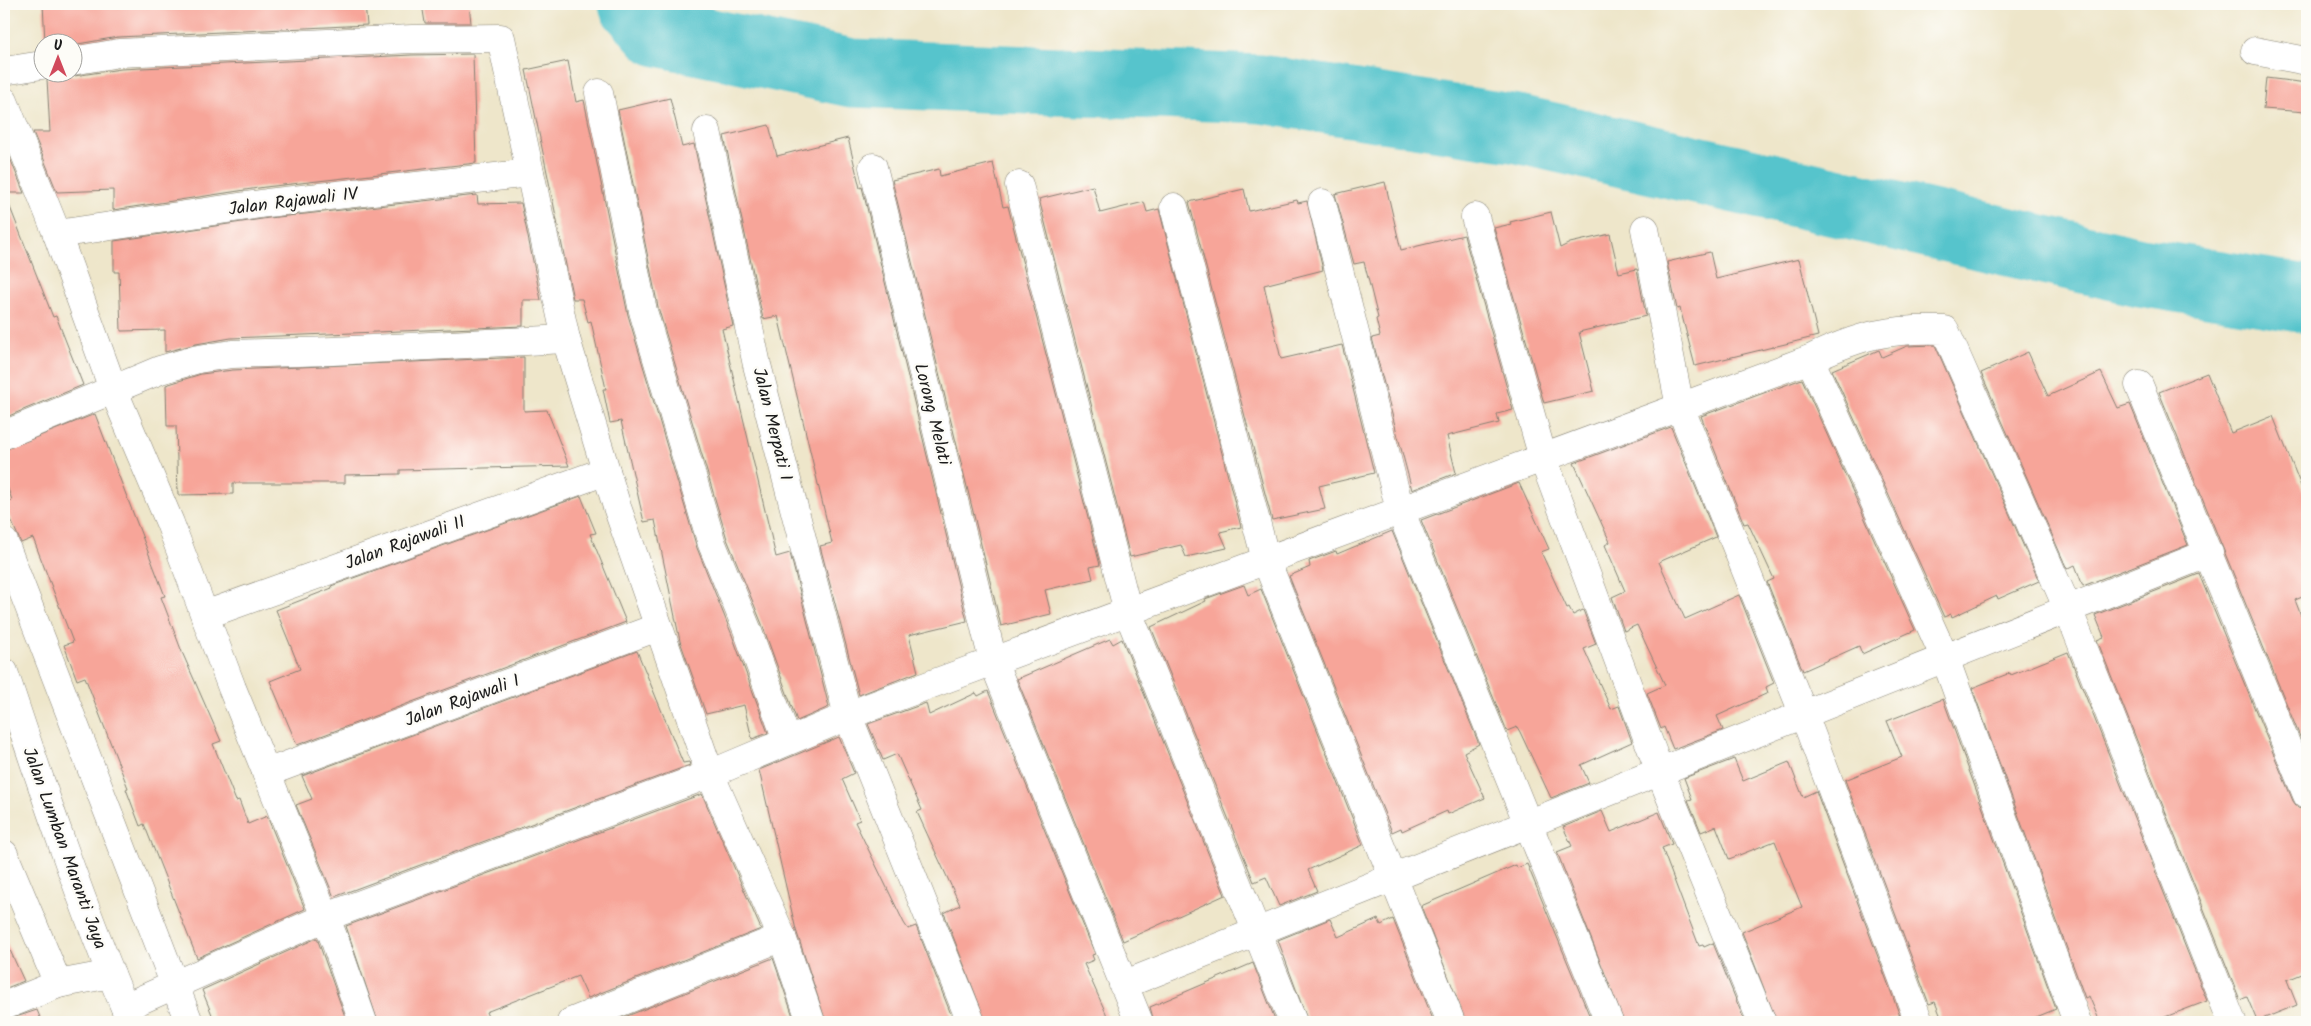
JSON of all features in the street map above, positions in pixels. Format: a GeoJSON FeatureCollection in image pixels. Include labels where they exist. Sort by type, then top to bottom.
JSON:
{"type":"FeatureCollection","features":[{"type":"Feature","properties":{"kind":"street"},"geometry":{"type":"LineString","coordinates":[[82,59],[119,53],[412,39],[500,38],[566,338],[606,471],[710,774],[782,937],[811,1022]]}},
{"type":"Feature","properties":{"kind":"street"},"geometry":{"type":"LineString","coordinates":[[2255,51],[2307,61]]}},
{"type":"Feature","properties":{"kind":"street"},"geometry":{"type":"LineString","coordinates":[[4,71],[32,67]]}},
{"type":"Feature","properties":{"kind":"street"},"geometry":{"type":"LineString","coordinates":[[599,93],[648,330],[712,544],[747,630],[787,740]]}},
{"type":"Feature","properties":{"kind":"street"},"geometry":{"type":"LineString","coordinates":[[4,100],[57,234],[113,389],[170,523],[266,773],[326,917],[363,1022]]}},
{"type":"Feature","properties":{"kind":"street","name":"Jalan Merpati I"},"geometry":{"type":"LineString","coordinates":[[707,131],[757,364],[848,716],[971,1022]]}},
{"type":"Feature","properties":{"kind":"street","name":"Lorong Melati"},"geometry":{"type":"LineString","coordinates":[[873,167],[993,661],[1123,985],[1140,1022]]}},
{"type":"Feature","properties":{"kind":"street","name":"Jalan Rajawali IV"},"geometry":{"type":"LineString","coordinates":[[57,234],[267,203],[530,173]]}},
{"type":"Feature","properties":{"kind":"street"},"geometry":{"type":"LineString","coordinates":[[1018,185],[1128,612],[1293,1022]]}},
{"type":"Feature","properties":{"kind":"street"},"geometry":{"type":"LineString","coordinates":[[1322,203],[1400,510],[1609,1022]]}},
{"type":"Feature","properties":{"kind":"street"},"geometry":{"type":"LineString","coordinates":[[1174,207],[1266,560],[1451,1022]]}},
{"type":"Feature","properties":{"kind":"street"},"geometry":{"type":"LineString","coordinates":[[1474,216],[1543,458],[1660,772],[1762,1022]]}},
{"type":"Feature","properties":{"kind":"street"},"geometry":{"type":"LineString","coordinates":[[1645,229],[1680,407],[1804,714],[1919,1022]]}},
{"type":"Feature","properties":{"kind":"street"},"geometry":{"type":"LineString","coordinates":[[146,1001],[326,917],[710,774],[787,740],[993,661],[1810,359],[1845,342],[1882,332],[1945,330],[2068,609],[2232,1022]]}},
{"type":"Feature","properties":{"kind":"street"},"geometry":{"type":"LineString","coordinates":[[4,435],[160,370],[198,359],[232,354],[333,351],[566,338]]}},
{"type":"Feature","properties":{"kind":"street"},"geometry":{"type":"LineString","coordinates":[[1810,359],[1945,658],[2077,1022]]}},
{"type":"Feature","properties":{"kind":"street"},"geometry":{"type":"LineString","coordinates":[[2139,385],[2307,795]]}},
{"type":"Feature","properties":{"kind":"street","name":"Jalan Rajawali II"},"geometry":{"type":"LineString","coordinates":[[206,616],[606,471]]}},
{"type":"Feature","properties":{"kind":"street"},"geometry":{"type":"LineString","coordinates":[[4,542],[146,1001],[189,1022]]}},
{"type":"Feature","properties":{"kind":"street"},"geometry":{"type":"LineString","coordinates":[[1123,985],[2209,553]]}},
{"type":"Feature","properties":{"kind":"street","name":"Jalan Rajawali I"},"geometry":{"type":"LineString","coordinates":[[266,773],[658,627]]}},
{"type":"Feature","properties":{"kind":"street","name":"Jalan Lumban Maranti Jaya"},"geometry":{"type":"LineString","coordinates":[[4,672],[105,975],[146,1001]]}},
{"type":"Feature","properties":{"kind":"street"},"geometry":{"type":"LineString","coordinates":[[4,854],[64,983]]}},
{"type":"Feature","properties":{"kind":"street"},"geometry":{"type":"LineString","coordinates":[[571,1022],[782,937]]}},
{"type":"Feature","properties":{"kind":"street"},"geometry":{"type":"LineString","coordinates":[[4,1006],[64,983],[105,975]]}},
{"type":"Feature","properties":{"kind":"building"},"geometry":{"type":"Polygon","coordinates":[[[43,4],[365,4],[367,25],[118,37],[82,43],[82,32],[44,32],[43,4]]]}},
{"type":"Feature","properties":{"kind":"building"},"geometry":{"type":"Polygon","coordinates":[[[422,4],[469,4],[471,23],[425,23],[422,4]]]}},
{"type":"Feature","properties":{"kind":"building"},"geometry":{"type":"Polygon","coordinates":[[[473,54],[476,163],[265,187],[113,210],[113,190],[57,192],[33,132],[50,132],[47,82],[82,82],[82,75],[121,69],[412,55],[473,54]]]}},
{"type":"Feature","properties":{"kind":"building"},"geometry":{"type":"Polygon","coordinates":[[[568,61],[576,102],[584,100],[628,315],[697,548],[732,635],[768,733],[752,739],[744,705],[706,714],[680,641],[655,520],[644,522],[621,421],[610,423],[603,389],[606,389],[591,321],[588,322],[582,299],[573,299],[526,70],[568,61]]]}},
{"type":"Feature","properties":{"kind":"building"},"geometry":{"type":"Polygon","coordinates":[[[2266,78],[2307,83],[2307,112],[2263,109],[2266,78]]]}},
{"type":"Feature","properties":{"kind":"building"},"geometry":{"type":"Polygon","coordinates":[[[670,98],[682,147],[694,144],[733,326],[722,329],[776,557],[790,553],[829,707],[797,721],[762,624],[727,539],[658,307],[618,110],[670,98]]]}},
{"type":"Feature","properties":{"kind":"building"},"geometry":{"type":"Polygon","coordinates":[[[769,125],[777,156],[848,138],[860,188],[862,187],[967,621],[909,635],[918,672],[859,695],[820,546],[832,543],[778,316],[763,319],[724,136],[769,125]]]}},
{"type":"Feature","properties":{"kind":"building"},"geometry":{"type":"Polygon","coordinates":[[[4,143],[24,193],[4,193],[4,143]]]}},
{"type":"Feature","properties":{"kind":"building"},"geometry":{"type":"Polygon","coordinates":[[[993,163],[1003,207],[1008,206],[1100,565],[1090,567],[1093,579],[1045,590],[1051,614],[1001,626],[892,180],[939,169],[940,176],[993,163]]]}},
{"type":"Feature","properties":{"kind":"building"},"geometry":{"type":"Polygon","coordinates":[[[1385,182],[1401,250],[1464,235],[1513,410],[1497,414],[1499,423],[1447,436],[1456,473],[1412,490],[1372,338],[1380,336],[1376,319],[1378,318],[1364,262],[1354,264],[1335,194],[1385,182]]]}},
{"type":"Feature","properties":{"kind":"building"},"geometry":{"type":"Polygon","coordinates":[[[1093,186],[1100,213],[1144,202],[1147,212],[1159,209],[1241,527],[1220,532],[1227,548],[1186,557],[1181,545],[1130,557],[1039,199],[1093,186]]]}},
{"type":"Feature","properties":{"kind":"building"},"geometry":{"type":"Polygon","coordinates":[[[1244,189],[1249,211],[1297,200],[1298,203],[1307,201],[1323,270],[1264,285],[1281,359],[1342,345],[1374,473],[1319,486],[1325,509],[1272,520],[1189,202],[1244,189]]]}},
{"type":"Feature","properties":{"kind":"building"},"geometry":{"type":"Polygon","coordinates":[[[477,195],[478,204],[521,203],[541,300],[523,300],[523,326],[231,338],[165,352],[165,330],[121,331],[119,272],[114,272],[114,241],[269,218],[477,195]]]}},
{"type":"Feature","properties":{"kind":"building"},"geometry":{"type":"Polygon","coordinates":[[[4,197],[6,197],[53,317],[56,316],[83,385],[4,418],[4,197]]]}},
{"type":"Feature","properties":{"kind":"building"},"geometry":{"type":"Polygon","coordinates":[[[1551,212],[1560,248],[1570,243],[1610,234],[1619,273],[1637,269],[1646,316],[1579,332],[1594,391],[1544,403],[1494,228],[1551,212]]]}},
{"type":"Feature","properties":{"kind":"building"},"geometry":{"type":"Polygon","coordinates":[[[1710,252],[1716,279],[1799,259],[1818,336],[1695,366],[1680,308],[1677,309],[1667,262],[1710,252]]]}},
{"type":"Feature","properties":{"kind":"building"},"geometry":{"type":"Polygon","coordinates":[[[1935,345],[2039,581],[1998,599],[1997,596],[1952,617],[1951,614],[1944,617],[1832,370],[1879,350],[1882,357],[1907,346],[1935,345]]]}},
{"type":"Feature","properties":{"kind":"building"},"geometry":{"type":"Polygon","coordinates":[[[2028,352],[2048,396],[2101,372],[2118,408],[2130,404],[2188,545],[2083,586],[2075,565],[2067,569],[1981,373],[2028,352]]]}},
{"type":"Feature","properties":{"kind":"building"},"geometry":{"type":"Polygon","coordinates":[[[524,357],[524,411],[547,410],[569,466],[400,470],[400,474],[345,475],[345,483],[233,483],[233,494],[178,495],[176,426],[167,426],[166,385],[201,374],[233,370],[524,357]]]}},
{"type":"Feature","properties":{"kind":"building"},"geometry":{"type":"Polygon","coordinates":[[[2207,373],[2231,433],[2273,416],[2307,501],[2307,595],[2295,600],[2307,631],[2307,754],[2159,392],[2207,373]]]}},
{"type":"Feature","properties":{"kind":"building"},"geometry":{"type":"Polygon","coordinates":[[[1802,379],[1915,630],[1862,654],[1859,646],[1803,671],[1767,582],[1774,579],[1748,523],[1744,524],[1701,416],[1802,379]]]}},
{"type":"Feature","properties":{"kind":"building"},"geometry":{"type":"Polygon","coordinates":[[[95,414],[165,596],[161,597],[182,652],[221,741],[213,744],[236,801],[239,800],[248,824],[267,816],[305,909],[197,958],[144,824],[140,826],[126,789],[128,788],[85,677],[77,680],[64,645],[73,642],[33,538],[21,543],[4,504],[12,500],[4,478],[4,450],[95,414]]]}},
{"type":"Feature","properties":{"kind":"building"},"geometry":{"type":"Polygon","coordinates":[[[1671,427],[1716,537],[1659,562],[1685,619],[1739,595],[1774,683],[1766,687],[1768,693],[1717,716],[1723,730],[1673,749],[1664,727],[1661,729],[1647,693],[1665,685],[1637,625],[1624,631],[1612,597],[1625,591],[1605,545],[1610,542],[1574,463],[1671,427]]]}},
{"type":"Feature","properties":{"kind":"building"},"geometry":{"type":"Polygon","coordinates":[[[1519,483],[1549,549],[1541,552],[1567,608],[1569,607],[1573,615],[1583,610],[1596,644],[1584,649],[1611,709],[1619,706],[1632,742],[1581,765],[1589,783],[1551,798],[1517,727],[1507,731],[1421,520],[1519,483]]]}},
{"type":"Feature","properties":{"kind":"building"},"geometry":{"type":"Polygon","coordinates":[[[581,496],[596,533],[590,534],[626,622],[297,745],[270,681],[300,669],[276,610],[332,588],[331,586],[581,496]]]}},
{"type":"Feature","properties":{"kind":"building"},"geometry":{"type":"Polygon","coordinates":[[[1392,531],[1479,744],[1464,752],[1485,798],[1448,814],[1447,811],[1402,831],[1401,828],[1392,832],[1289,576],[1310,567],[1309,561],[1336,551],[1337,554],[1392,531]]]}},
{"type":"Feature","properties":{"kind":"building"},"geometry":{"type":"Polygon","coordinates":[[[2199,574],[2293,801],[2298,808],[2307,810],[2307,972],[2287,980],[2297,1005],[2257,1021],[2247,997],[2240,1000],[2097,640],[2104,637],[2095,615],[2199,574]]]}},
{"type":"Feature","properties":{"kind":"building"},"geometry":{"type":"Polygon","coordinates":[[[1244,585],[1248,595],[1261,589],[1363,845],[1308,870],[1317,891],[1279,906],[1266,877],[1254,882],[1151,627],[1206,601],[1205,599],[1244,585]]]}},
{"type":"Feature","properties":{"kind":"building"},"geometry":{"type":"Polygon","coordinates":[[[1110,639],[1113,644],[1122,639],[1225,895],[1123,941],[1017,679],[1110,639]]]}},
{"type":"Feature","properties":{"kind":"building"},"geometry":{"type":"Polygon","coordinates":[[[637,651],[683,763],[689,762],[690,765],[334,897],[296,805],[312,799],[302,776],[637,651]]]}},
{"type":"Feature","properties":{"kind":"building"},"geometry":{"type":"Polygon","coordinates":[[[2068,652],[2207,1001],[2152,1022],[2100,1022],[2089,996],[2085,998],[1972,688],[2010,673],[2011,675],[2068,652]]]}},
{"type":"Feature","properties":{"kind":"building"},"geometry":{"type":"Polygon","coordinates":[[[988,691],[1095,954],[1092,955],[1094,960],[1084,964],[1110,1022],[986,1022],[944,913],[960,905],[917,812],[922,810],[897,754],[883,760],[868,724],[926,703],[929,715],[976,693],[978,696],[988,691]]]}},
{"type":"Feature","properties":{"kind":"building"},"geometry":{"type":"Polygon","coordinates":[[[1943,699],[2056,1009],[2024,1022],[1943,1022],[1935,1002],[1929,1004],[1845,780],[1902,757],[1887,721],[1943,699]]]}},
{"type":"Feature","properties":{"kind":"building"},"geometry":{"type":"Polygon","coordinates":[[[839,737],[854,773],[842,779],[860,820],[855,822],[904,923],[908,929],[916,926],[954,1022],[826,1022],[796,930],[759,770],[839,737]]]}},
{"type":"Feature","properties":{"kind":"building"},"geometry":{"type":"Polygon","coordinates":[[[1734,759],[1743,781],[1789,762],[1803,797],[1816,791],[1900,1016],[1884,1022],[1777,1022],[1742,932],[1802,907],[1775,841],[1729,859],[1716,826],[1701,832],[1688,800],[1692,799],[1684,778],[1734,759]]]}},
{"type":"Feature","properties":{"kind":"building"},"geometry":{"type":"Polygon","coordinates":[[[702,794],[761,929],[588,998],[578,976],[486,1012],[490,1022],[378,1022],[346,926],[702,794]]]}},
{"type":"Feature","properties":{"kind":"building"},"geometry":{"type":"Polygon","coordinates":[[[1602,811],[1611,832],[1659,812],[1672,844],[1662,848],[1699,946],[1703,945],[1704,947],[1713,943],[1745,1022],[1624,1022],[1557,852],[1572,846],[1563,827],[1602,811]]]}},
{"type":"Feature","properties":{"kind":"building"},"geometry":{"type":"Polygon","coordinates":[[[1527,864],[1592,1022],[1466,1022],[1421,906],[1516,865],[1517,868],[1527,864]]]}},
{"type":"Feature","properties":{"kind":"building"},"geometry":{"type":"Polygon","coordinates":[[[1330,919],[1338,937],[1378,919],[1381,925],[1393,919],[1434,1022],[1308,1022],[1278,940],[1330,919]]]}},
{"type":"Feature","properties":{"kind":"building"},"geometry":{"type":"Polygon","coordinates":[[[4,937],[24,981],[4,989],[4,937]]]}},
{"type":"Feature","properties":{"kind":"building"},"geometry":{"type":"Polygon","coordinates":[[[317,938],[347,1022],[215,1022],[202,990],[317,938]]]}},
{"type":"Feature","properties":{"kind":"building"},"geometry":{"type":"Polygon","coordinates":[[[773,958],[795,1022],[612,1022],[773,958]]]}},
{"type":"Feature","properties":{"kind":"building"},"geometry":{"type":"Polygon","coordinates":[[[1253,963],[1276,1022],[1154,1022],[1150,1007],[1253,963]]]}},
{"type":"Feature","properties":{"kind":"building"},"geometry":{"type":"Polygon","coordinates":[[[37,1010],[42,1022],[4,1022],[4,1021],[37,1010]]]}},
{"type":"Feature","properties":{"kind":"waterway"},"geometry":{"type":"LineString","coordinates":[[633,4],[658,32],[852,73],[1261,89],[1518,129],[2140,272],[2307,299]]}}]}
